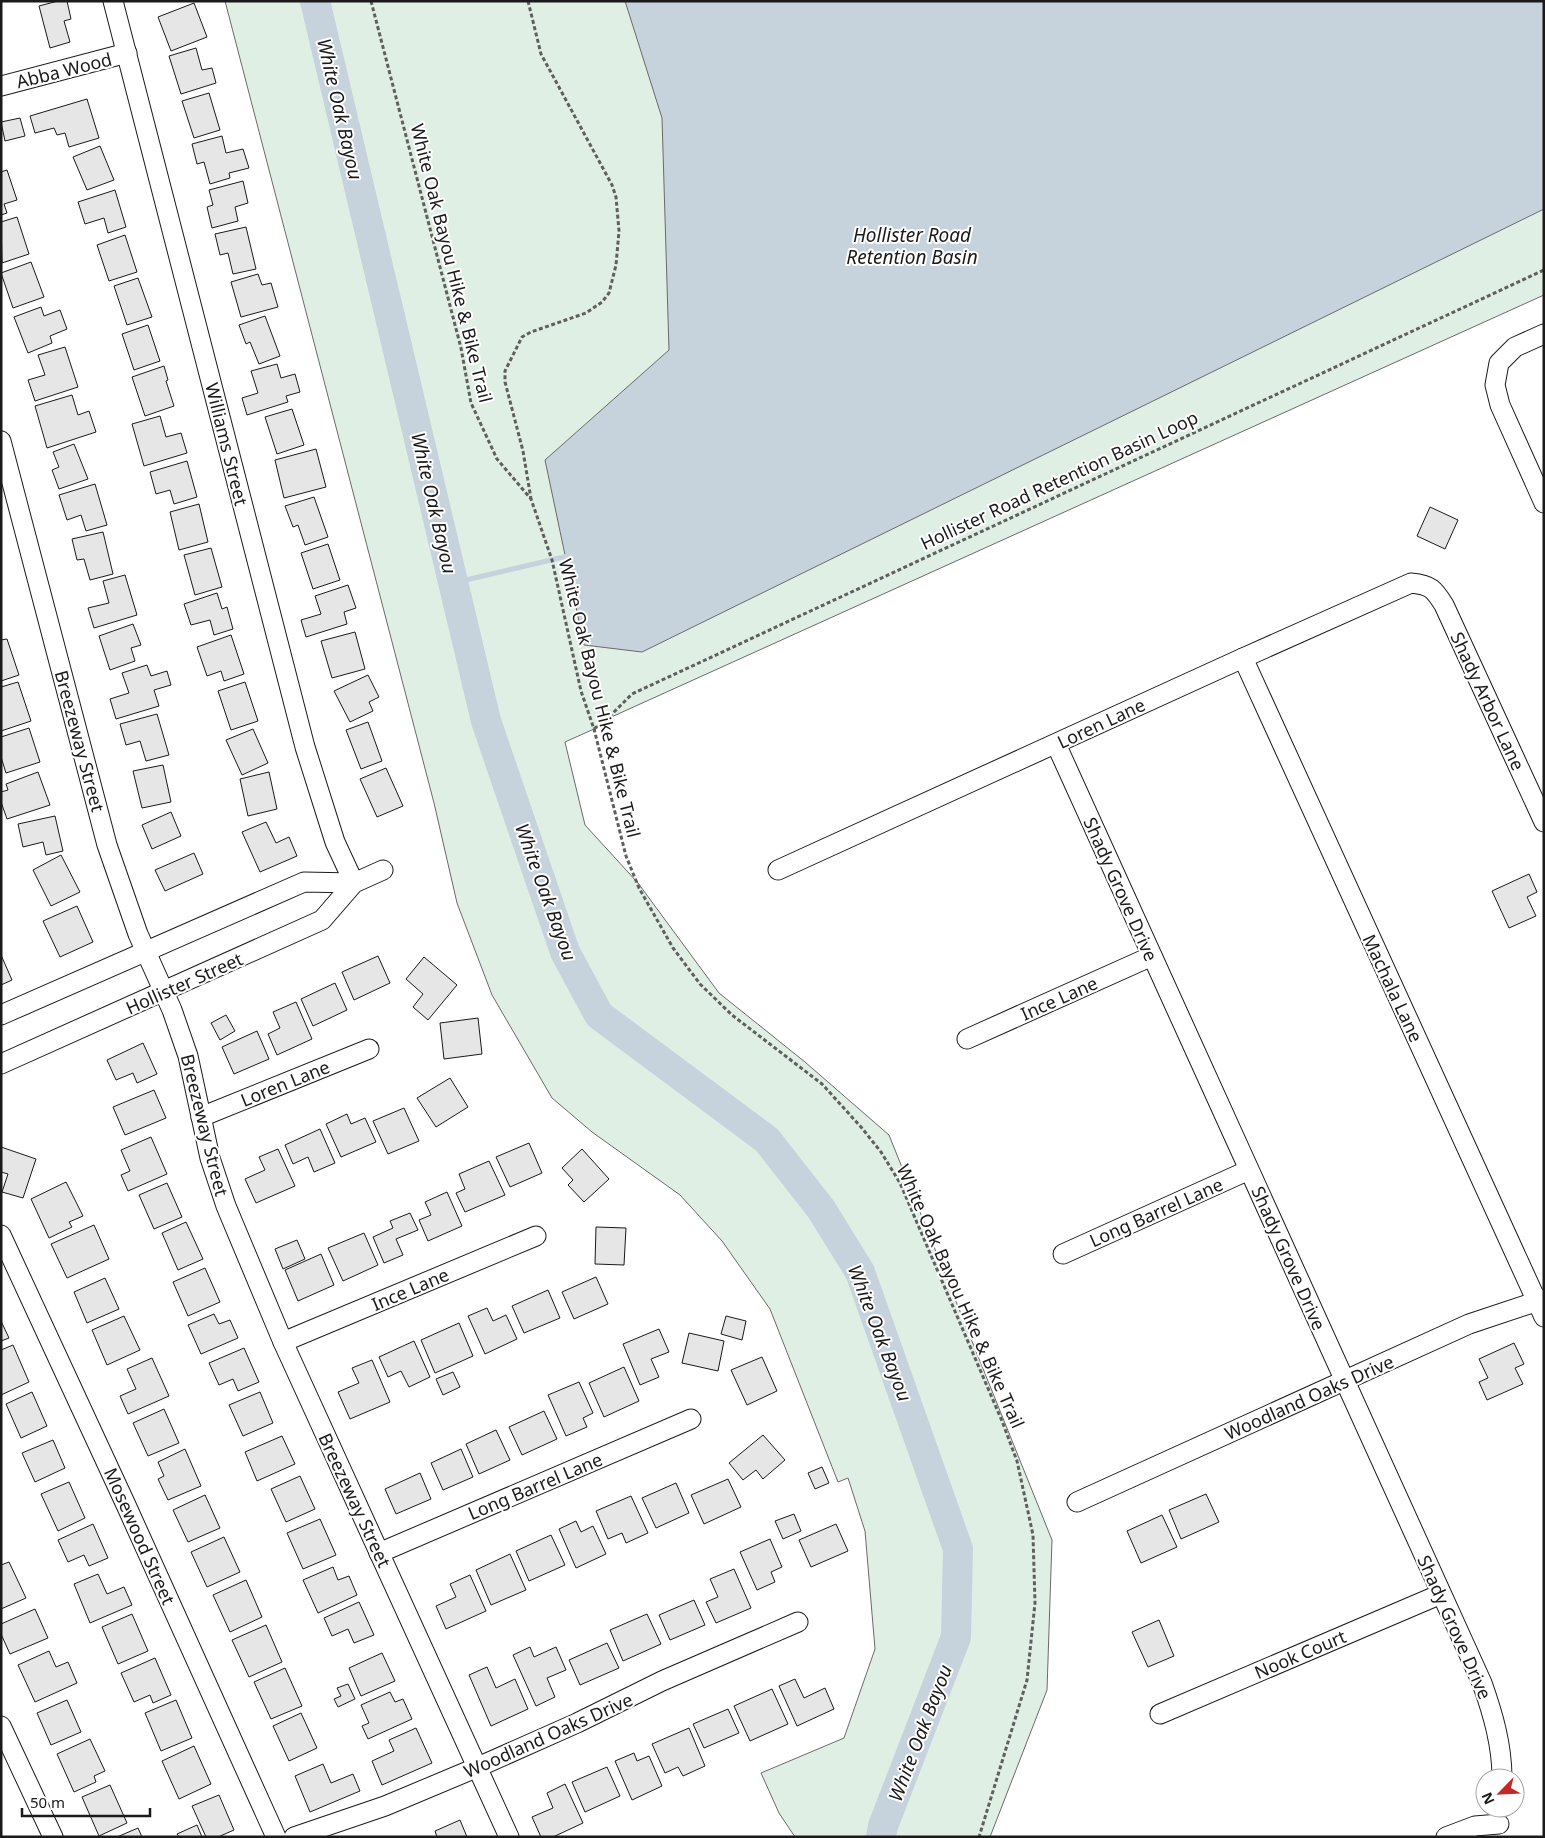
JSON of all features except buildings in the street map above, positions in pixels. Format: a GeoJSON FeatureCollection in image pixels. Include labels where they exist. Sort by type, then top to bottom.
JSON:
{"type":"FeatureCollection","features":[{"type":"Feature","properties":{"kind":"street","name":"Williams Street"},"geometry":{"type":"LineString","coordinates":[[113,1],[305,747],[335,842],[354,883]]}},
{"type":"Feature","properties":{"kind":"street","name":"Abba Wood"},"geometry":{"type":"LineString","coordinates":[[1,86],[126,53]]}},
{"type":"Feature","properties":{"kind":"street"},"geometry":{"type":"LineString","coordinates":[[1544,334],[1515,348],[1499,362],[1495,384],[1500,405],[1544,503]]}},
{"type":"Feature","properties":{"kind":"street","name":"Breezeway Street"},"geometry":{"type":"LineString","coordinates":[[1,441],[107,845],[138,934],[172,1010],[188,1056],[210,1158],[226,1206],[283,1342],[509,1837]]}},
{"type":"Feature","properties":{"kind":"street","name":"Loren Lane"},"geometry":{"type":"LineString","coordinates":[[778,870],[1411,583],[1426,584]]}},
{"type":"Feature","properties":{"kind":"street","name":"Shady Arbor Lane"},"geometry":{"type":"LineString","coordinates":[[1426,584],[1436,593],[1444,606],[1544,822]]}},
{"type":"Feature","properties":{"kind":"street","name":"Machala Lane"},"geometry":{"type":"LineString","coordinates":[[1243,658],[1541,1306]]}},
{"type":"Feature","properties":{"kind":"street","name":"Shady Grove Drive"},"geometry":{"type":"LineString","coordinates":[[1056,744],[1482,1684],[1490,1705],[1502,1759],[1502,1768]]}},
{"type":"Feature","properties":{"kind":"street","name":"Hollister Street"},"geometry":{"type":"LineString","coordinates":[[1,1064],[322,920],[354,883],[383,870]]}},
{"type":"Feature","properties":{"kind":"street","name":"Hollister Street"},"geometry":{"type":"LineString","coordinates":[[1,1015],[304,882],[354,883]]}},
{"type":"Feature","properties":{"kind":"street","name":"Ince Lane"},"geometry":{"type":"LineString","coordinates":[[967,1039],[1152,956]]}},
{"type":"Feature","properties":{"kind":"street","name":"Loren Lane"},"geometry":{"type":"LineString","coordinates":[[201,1118],[369,1049]]}},
{"type":"Feature","properties":{"kind":"street","name":"Long Barrel Lane"},"geometry":{"type":"LineString","coordinates":[[1063,1254],[1249,1170]]}},
{"type":"Feature","properties":{"kind":"street","name":"Mosewood Street"},"geometry":{"type":"LineString","coordinates":[[1,1235],[6,1242],[276,1837]]}},
{"type":"Feature","properties":{"kind":"street","name":"Ince Lane"},"geometry":{"type":"LineString","coordinates":[[283,1342],[536,1236]]}},
{"type":"Feature","properties":{"kind":"street","name":"Woodland Oaks Drive"},"geometry":{"type":"LineString","coordinates":[[1077,1502],[1469,1324],[1541,1306]]}},
{"type":"Feature","properties":{"kind":"street","name":"Long Barrel Lane"},"geometry":{"type":"LineString","coordinates":[[379,1553],[691,1419]]}},
{"type":"Feature","properties":{"kind":"street","name":"Nook Court"},"geometry":{"type":"LineString","coordinates":[[1160,1714],[1440,1594]]}},
{"type":"Feature","properties":{"kind":"street","name":"Woodland Oaks Drive"},"geometry":{"type":"LineString","coordinates":[[294,1837],[385,1806],[478,1767],[577,1723],[662,1681],[798,1622]]}},
{"type":"Feature","properties":{"kind":"street"},"geometry":{"type":"LineString","coordinates":[[1,1726],[53,1837]]}},
{"type":"Feature","properties":{"kind":"street"},"geometry":{"type":"LineString","coordinates":[[1446,1837],[1475,1826],[1499,1823]]}},
{"type":"Feature","properties":{"kind":"path","name":"White Oak Bayou Hike & Bike Trail"},"geometry":{"type":"LineString","coordinates":[[371,1],[461,348],[471,403],[497,459],[531,499],[552,560],[581,691],[594,729],[626,856],[639,888],[660,928],[686,966],[715,1000],[822,1084],[881,1152],[900,1183],[1002,1422],[1017,1462],[1033,1535],[1035,1568],[1033,1633],[1027,1680],[980,1837]]}},
{"type":"Feature","properties":{"kind":"path"},"geometry":{"type":"LineString","coordinates":[[528,1],[541,54],[612,185],[619,216],[616,265],[609,293],[602,302],[586,313],[531,332],[522,337],[505,371],[505,382],[523,451],[531,499]]}},
{"type":"Feature","properties":{"kind":"path","name":"Hollister Road Retention Basin Loop"},"geometry":{"type":"LineString","coordinates":[[594,729],[632,694],[1544,270]]}},
{"type":"Feature","properties":{"kind":"green space"},"geometry":{"type":"Polygon","coordinates":[[[225,1],[1544,1],[1544,295],[607,719],[594,729],[565,742],[585,825],[638,883],[719,993],[805,1062],[889,1135],[1052,1540],[1047,1690],[990,1837],[795,1837],[779,1813],[761,1773],[844,1738],[875,1649],[865,1531],[848,1478],[838,1482],[770,1309],[722,1241],[680,1195],[592,1132],[552,1098],[492,995],[457,903],[434,803],[225,1]]]}},
{"type":"Feature","properties":{"kind":"water","name":"Hollister Road Retention Basin"},"geometry":{"type":"Polygon","coordinates":[[[625,1],[1544,1],[1544,209],[642,652],[584,645],[545,460],[669,350],[662,118],[625,1]]]}},
{"type":"Feature","properties":{"kind":"waterway","name":"White Oak Bayou"},"geometry":{"type":"LineString","coordinates":[[315,1],[486,721],[565,952],[599,1015],[767,1140],[821,1209],[860,1272],[958,1549],[956,1637],[883,1826],[881,1837]]}},
{"type":"Feature","properties":{"kind":"waterway"},"geometry":{"type":"LineString","coordinates":[[453,583],[572,555]]}}]}
